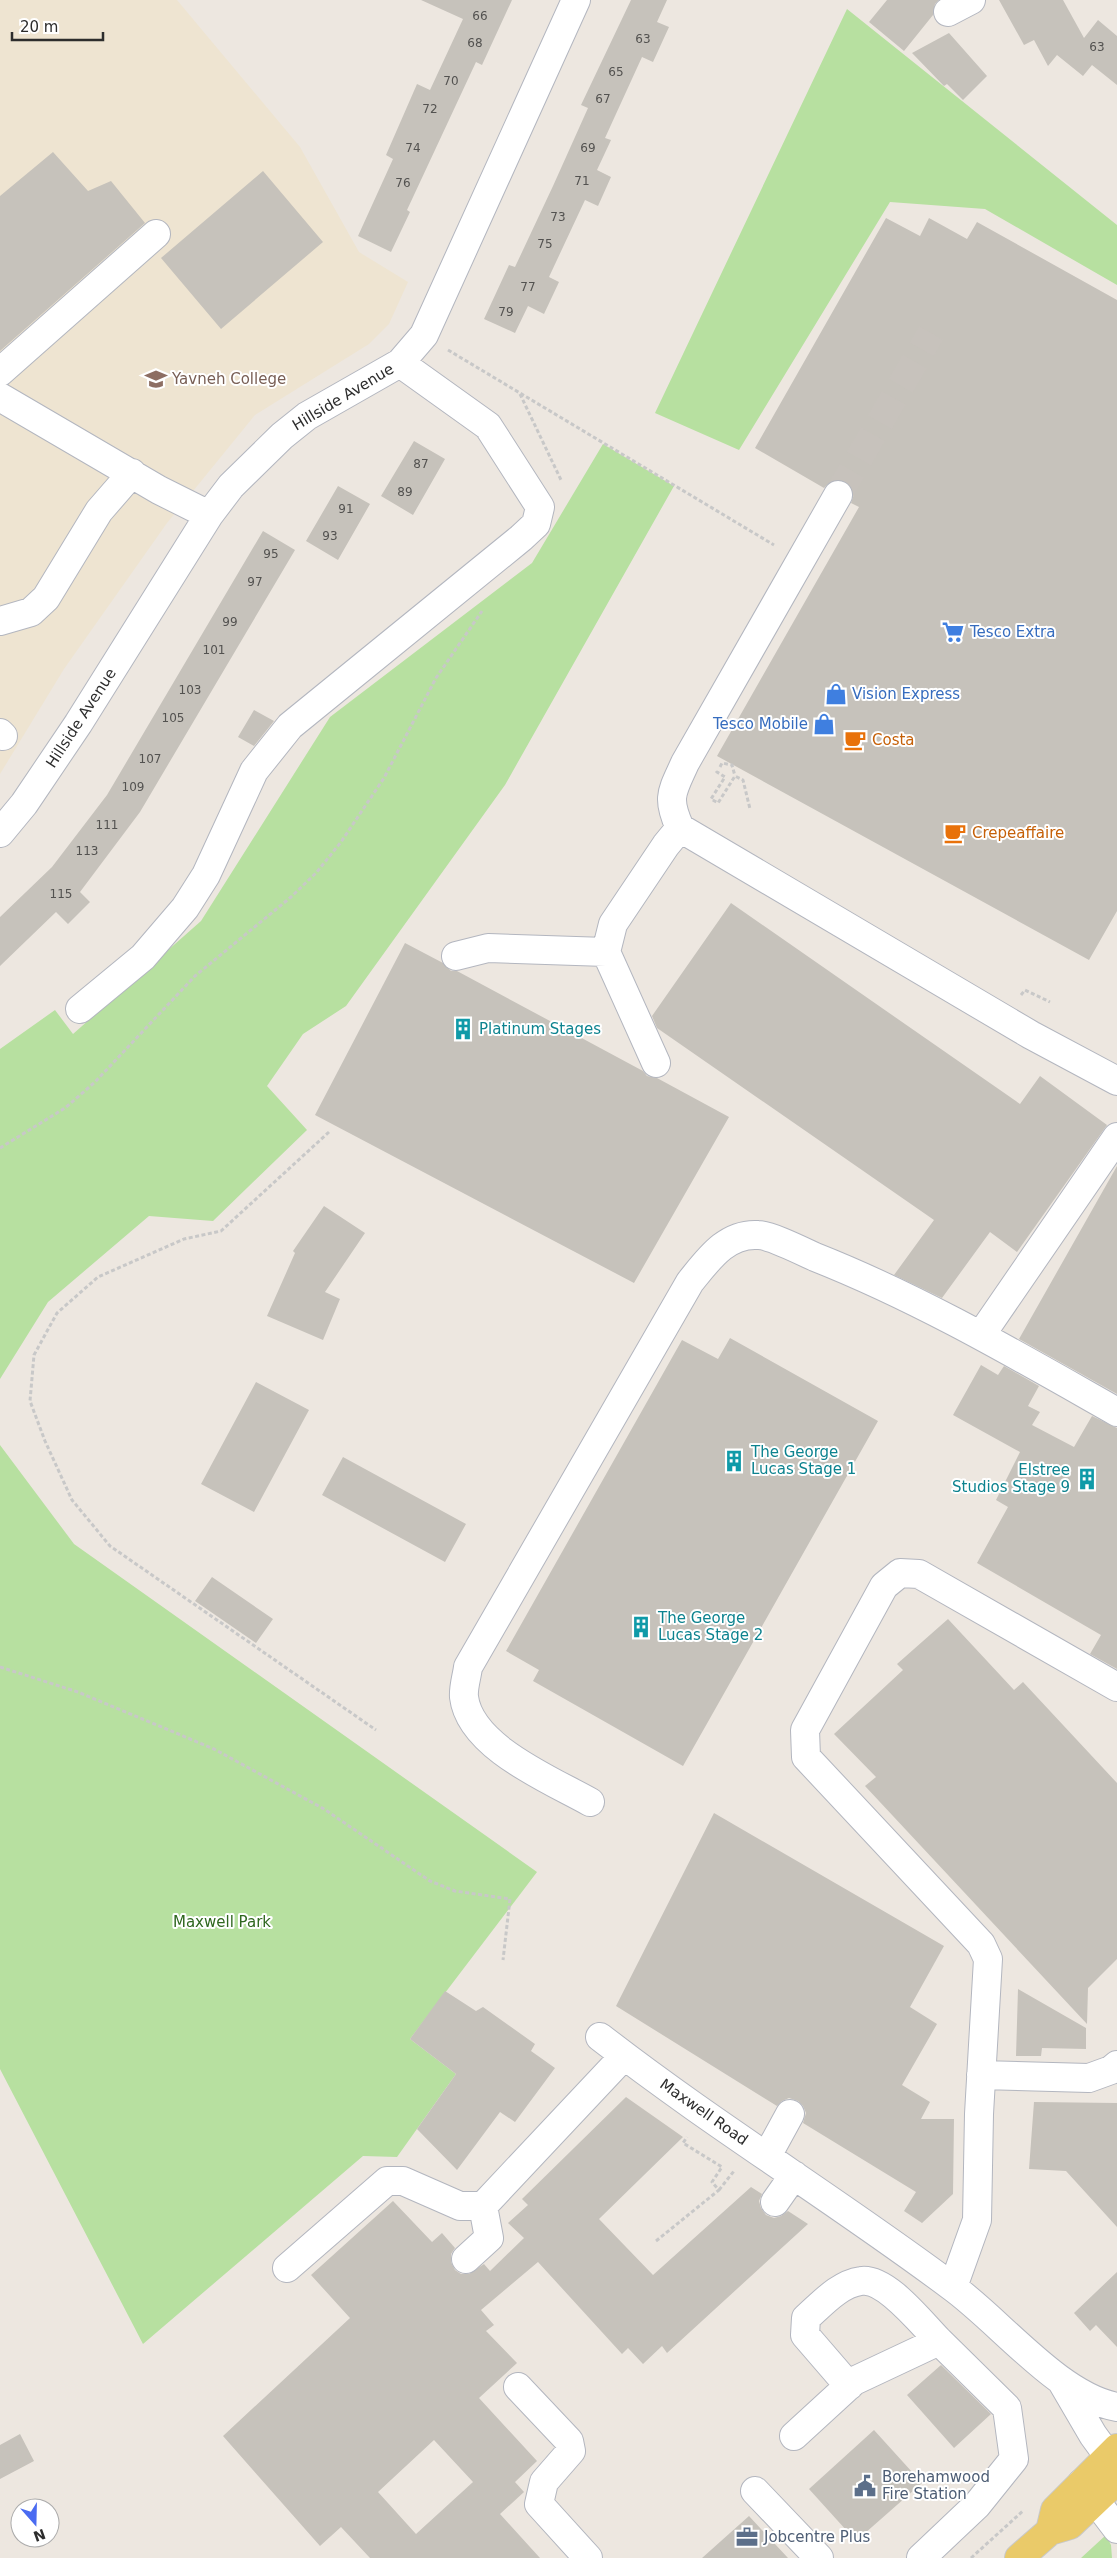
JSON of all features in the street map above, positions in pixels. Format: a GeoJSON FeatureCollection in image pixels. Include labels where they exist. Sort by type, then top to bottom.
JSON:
{"type":"FeatureCollection","features":[{"type":"Feature","properties":{"kind":"main road"},"geometry":{"type":"LineString","coordinates":[[1018,2558],[1050,2531],[1070,2525],[1089,2491],[1115,2463]]}},
{"type":"Feature","properties":{"kind":"street","name":"Hillside Avenue"},"geometry":{"type":"LineString","coordinates":[[0,833],[24,804],[78,724],[209,515],[231,486],[282,436],[307,416],[400,363],[424,335],[576,0]]}},
{"type":"Feature","properties":{"kind":"street"},"geometry":{"type":"LineString","coordinates":[[0,372],[156,234]]}},
{"type":"Feature","properties":{"kind":"street"},"geometry":{"type":"LineString","coordinates":[[80,1009],[143,957],[185,908],[206,875],[254,771],[290,726],[536,524],[540,508],[488,426],[400,363]]}},
{"type":"Feature","properties":{"kind":"street"},"geometry":{"type":"LineString","coordinates":[[0,397],[209,515]]}},
{"type":"Feature","properties":{"kind":"street"},"geometry":{"type":"LineString","coordinates":[[0,621],[31,612],[46,598],[100,511],[132,473]]}},
{"type":"Feature","properties":{"kind":"street"},"geometry":{"type":"LineString","coordinates":[[838,495],[685,763],[672,792],[672,809],[680,828],[1031,1035],[1117,1081]]}},
{"type":"Feature","properties":{"kind":"street"},"geometry":{"type":"LineString","coordinates":[[656,1063],[606,952],[614,924],[666,845],[680,828]]}},
{"type":"Feature","properties":{"kind":"street"},"geometry":{"type":"LineString","coordinates":[[456,956],[488,948],[606,952]]}},
{"type":"Feature","properties":{"kind":"street"},"geometry":{"type":"LineString","coordinates":[[981,1335],[1117,1137]]}},
{"type":"Feature","properties":{"kind":"street"},"geometry":{"type":"LineString","coordinates":[[590,1802],[498,1750],[470,1719],[464,1697],[468,1667],[690,1282],[713,1253],[733,1238],[759,1234],[871,1279],[981,1335],[1117,1412]]}},
{"type":"Feature","properties":{"kind":"street"},"geometry":{"type":"LineString","coordinates":[[953,2287],[977,2220],[981,2075],[988,1959],[981,1944],[806,1757],[805,1730],[884,1586],[900,1572],[919,1574],[1117,1687]]}},
{"type":"Feature","properties":{"kind":"street","name":"Maxwell Road"},"geometry":{"type":"LineString","coordinates":[[600,2037],[624,2056],[953,2287],[1062,2382],[1105,2405],[1117,2407]]}},
{"type":"Feature","properties":{"kind":"street"},"geometry":{"type":"LineString","coordinates":[[287,2268],[387,2180],[403,2181],[460,2206],[483,2206],[624,2056]]}},
{"type":"Feature","properties":{"kind":"street"},"geometry":{"type":"LineString","coordinates":[[981,2075],[1089,2078],[1111,2070],[1117,2065]]}},
{"type":"Feature","properties":{"kind":"street"},"geometry":{"type":"LineString","coordinates":[[767,2156],[790,2114]]}},
{"type":"Feature","properties":{"kind":"street"},"geometry":{"type":"LineString","coordinates":[[775,2202],[794,2175]]}},
{"type":"Feature","properties":{"kind":"street"},"geometry":{"type":"LineString","coordinates":[[466,2258],[489,2238],[483,2206]]}},
{"type":"Feature","properties":{"kind":"street"},"geometry":{"type":"LineString","coordinates":[[849,2386],[805,2335],[806,2318],[834,2293],[862,2281],[885,2287],[1007,2408],[1014,2459],[977,2505],[921,2558]]}},
{"type":"Feature","properties":{"kind":"street"},"geometry":{"type":"LineString","coordinates":[[794,2436],[854,2381],[939,2341]]}},
{"type":"Feature","properties":{"kind":"street","name":"Maxwell Road"},"geometry":{"type":"LineString","coordinates":[[1062,2382],[1093,2435],[1115,2463]]}},
{"type":"Feature","properties":{"kind":"street"},"geometry":{"type":"LineString","coordinates":[[518,2387],[569,2441],[570,2451],[544,2482],[539,2504],[588,2558]]}},
{"type":"Feature","properties":{"kind":"street"},"geometry":{"type":"LineString","coordinates":[[755,2491],[819,2558]]}},
{"type":"Feature","properties":{"kind":"street"},"geometry":{"type":"LineString","coordinates":[[1089,2491],[1117,2529]]}},
{"type":"Feature","properties":{"kind":"path"},"geometry":{"type":"LineString","coordinates":[[424,335],[774,544],[770,552]]}},
{"type":"Feature","properties":{"kind":"path"},"geometry":{"type":"LineString","coordinates":[[520,394],[563,485]]}},
{"type":"Feature","properties":{"kind":"path"},"geometry":{"type":"LineString","coordinates":[[0,1148],[65,1108],[95,1082],[195,976],[291,897],[316,873],[365,810],[384,778],[436,678],[458,644],[486,607]]}},
{"type":"Feature","properties":{"kind":"path"},"geometry":{"type":"LineString","coordinates":[[712,778],[717,772],[725,777],[711,799],[718,803],[735,776],[732,765],[722,763]]}},
{"type":"Feature","properties":{"kind":"path"},"geometry":{"type":"LineString","coordinates":[[735,776],[743,780],[750,809]]}},
{"type":"Feature","properties":{"kind":"path"},"geometry":{"type":"LineString","coordinates":[[329,1132],[221,1231],[184,1239],[98,1277],[57,1313],[34,1355],[30,1401],[45,1441],[72,1500],[110,1546],[376,1730]]}},
{"type":"Feature","properties":{"kind":"path"},"geometry":{"type":"LineString","coordinates":[[0,1667],[78,1692],[214,1749],[324,1809],[430,1881],[454,1891],[510,1899],[503,1960]]}},
{"type":"Feature","properties":{"kind":"path"},"geometry":{"type":"LineString","coordinates":[[704,2111],[683,2142],[722,2167],[712,2182],[720,2190]]}},
{"type":"Feature","properties":{"kind":"path"},"geometry":{"type":"LineString","coordinates":[[656,2241],[720,2190],[734,2171]]}},
{"type":"Feature","properties":{"kind":"path"},"geometry":{"type":"LineString","coordinates":[[971,2558],[1030,2504]]}},
{"type":"Feature","properties":{"kind":"shaded area","name":"Yavneh College"},"geometry":{"type":"Polygon","coordinates":[[[0,0],[177,0],[300,147],[359,252],[408,282],[389,324],[369,344],[255,415],[167,523],[64,669],[0,774],[0,0]]]}},
{"type":"Feature","properties":{"kind":"green space"},"geometry":{"type":"Polygon","coordinates":[[[847,9],[1117,225],[1117,285],[985,209],[890,202],[739,450],[655,413],[847,9]]]}},
{"type":"Feature","properties":{"kind":"green space"},"geometry":{"type":"Polygon","coordinates":[[[603,444],[674,486],[505,785],[346,1006],[303,1034],[267,1086],[307,1130],[213,1221],[149,1216],[48,1302],[0,1379],[0,1049],[55,1010],[73,1034],[201,921],[330,717],[532,563],[603,444]]]}},
{"type":"Feature","properties":{"kind":"green space","name":"Maxwell Park"},"geometry":{"type":"Polygon","coordinates":[[[0,1445],[74,1544],[537,1872],[410,2039],[456,2074],[397,2157],[363,2156],[143,2344],[0,2069],[0,1445]]]}},
{"type":"Feature","properties":{"kind":"green space"},"geometry":{"type":"Polygon","coordinates":[[[1106,2535],[1111,2545],[1112,2558],[1081,2558],[1106,2535]]]}},
{"type":"Feature","properties":{"kind":"building"},"geometry":{"type":"Polygon","coordinates":[[[421,0],[512,0],[482,65],[476,62],[407,210],[410,212],[391,252],[358,236],[393,159],[386,155],[417,84],[430,90],[463,19],[421,0]]]}},
{"type":"Feature","properties":{"kind":"building"},"geometry":{"type":"Polygon","coordinates":[[[631,0],[667,0],[657,22],[669,27],[653,62],[642,57],[605,138],[611,140],[597,170],[611,177],[598,206],[585,200],[549,277],[559,282],[544,314],[528,306],[515,333],[484,319],[509,265],[515,267],[553,186],[588,108],[581,105],[631,0]]]}},
{"type":"Feature","properties":{"kind":"building"},"geometry":{"type":"Polygon","coordinates":[[[887,0],[939,0],[935,4],[933,15],[904,51],[869,22],[887,0]]]}},
{"type":"Feature","properties":{"kind":"building"},"geometry":{"type":"Polygon","coordinates":[[[999,0],[1063,0],[1084,38],[1098,20],[1117,36],[1117,85],[1092,65],[1083,76],[1057,55],[1048,66],[1034,40],[1024,45],[999,0]]]}},
{"type":"Feature","properties":{"kind":"building"},"geometry":{"type":"Polygon","coordinates":[[[949,33],[987,76],[963,100],[947,84],[944,86],[912,53],[949,33]]]}},
{"type":"Feature","properties":{"kind":"building"},"geometry":{"type":"Polygon","coordinates":[[[53,152],[88,191],[111,181],[145,223],[0,351],[0,196],[53,152]]]}},
{"type":"Feature","properties":{"kind":"building"},"geometry":{"type":"Polygon","coordinates":[[[263,171],[323,242],[221,329],[161,258],[263,171]]]}},
{"type":"Feature","properties":{"kind":"building","name":"Tesco Extra"},"geometry":{"type":"Polygon","coordinates":[[[886,218],[920,236],[929,218],[967,239],[977,222],[1117,300],[1117,911],[1089,960],[717,756],[859,507],[851,503],[854,494],[852,488],[846,482],[837,479],[830,482],[824,488],[755,448],[886,218]]]}},
{"type":"Feature","properties":{"kind":"building"},"geometry":{"type":"Polygon","coordinates":[[[414,441],[445,459],[413,515],[381,496],[414,441]]]}},
{"type":"Feature","properties":{"kind":"building"},"geometry":{"type":"Polygon","coordinates":[[[338,486],[370,504],[338,560],[306,541],[338,486]]]}},
{"type":"Feature","properties":{"kind":"building"},"geometry":{"type":"Polygon","coordinates":[[[263,531],[295,550],[140,812],[80,892],[90,902],[68,924],[56,912],[0,966],[0,917],[52,867],[107,795],[263,531]]]}},
{"type":"Feature","properties":{"kind":"building"},"geometry":{"type":"Polygon","coordinates":[[[254,710],[274,721],[254,746],[238,737],[254,710]]]}},
{"type":"Feature","properties":{"kind":"building"},"geometry":{"type":"Polygon","coordinates":[[[731,903],[1020,1104],[1040,1076],[1107,1125],[1017,1252],[990,1232],[942,1298],[894,1275],[934,1220],[657,1028],[652,1016],[731,903]]]}},
{"type":"Feature","properties":{"kind":"building","name":"Platinum Stages"},"geometry":{"type":"Polygon","coordinates":[[[405,943],[443,963],[451,971],[457,971],[643,1071],[647,1076],[657,1078],[729,1117],[634,1283],[315,1115],[405,943]]]}},
{"type":"Feature","properties":{"kind":"building"},"geometry":{"type":"Polygon","coordinates":[[[1117,1166],[1117,1394],[1019,1339],[1117,1166]]]}},
{"type":"Feature","properties":{"kind":"building"},"geometry":{"type":"Polygon","coordinates":[[[324,1206],[365,1233],[325,1292],[340,1299],[323,1340],[267,1316],[295,1253],[293,1251],[324,1206]]]}},
{"type":"Feature","properties":{"kind":"building"},"geometry":{"type":"Polygon","coordinates":[[[730,1338],[878,1421],[683,1766],[533,1681],[539,1670],[506,1651],[682,1340],[718,1359],[730,1338]]]}},
{"type":"Feature","properties":{"kind":"building"},"geometry":{"type":"Polygon","coordinates":[[[981,1365],[998,1375],[1004,1366],[1039,1386],[1028,1406],[1040,1412],[1032,1425],[1074,1447],[1092,1416],[1117,1428],[1117,1669],[1090,1654],[1101,1635],[977,1563],[1008,1507],[996,1500],[1020,1452],[953,1415],[981,1365]]]}},
{"type":"Feature","properties":{"kind":"building"},"geometry":{"type":"Polygon","coordinates":[[[256,1382],[309,1410],[254,1512],[201,1484],[256,1382]]]}},
{"type":"Feature","properties":{"kind":"building"},"geometry":{"type":"Polygon","coordinates":[[[343,1457],[466,1524],[445,1562],[322,1495],[343,1457]]]}},
{"type":"Feature","properties":{"kind":"building"},"geometry":{"type":"Polygon","coordinates":[[[212,1577],[273,1619],[256,1643],[195,1601],[212,1577]]]}},
{"type":"Feature","properties":{"kind":"building"},"geometry":{"type":"Polygon","coordinates":[[[948,1619],[1014,1690],[1023,1682],[1117,1783],[1117,1959],[1088,1988],[1087,2024],[865,1786],[876,1777],[834,1734],[903,1670],[897,1664],[948,1619]]]}},
{"type":"Feature","properties":{"kind":"building"},"geometry":{"type":"Polygon","coordinates":[[[714,1813],[944,1946],[910,2007],[937,2024],[902,2085],[930,2102],[921,2119],[954,2119],[953,2194],[922,2223],[904,2211],[916,2192],[803,2123],[806,2113],[798,2101],[789,2098],[777,2106],[616,2006],[714,1813]]]}},
{"type":"Feature","properties":{"kind":"building"},"geometry":{"type":"Polygon","coordinates":[[[1018,1989],[1086,2028],[1086,2049],[1042,2048],[1041,2056],[1016,2056],[1018,1989]]]}},
{"type":"Feature","properties":{"kind":"building"},"geometry":{"type":"Polygon","coordinates":[[[445,1991],[476,2011],[483,2007],[535,2044],[531,2051],[555,2068],[515,2122],[500,2112],[457,2170],[417,2129],[456,2074],[410,2039],[445,1991]]]}},
{"type":"Feature","properties":{"kind":"building"},"geometry":{"type":"Polygon","coordinates":[[[626,2097],[683,2137],[599,2219],[653,2275],[751,2187],[762,2194],[759,2201],[766,2215],[774,2218],[788,2211],[808,2224],[667,2353],[662,2346],[643,2364],[628,2348],[622,2354],[538,2262],[481,2310],[494,2325],[486,2331],[517,2363],[479,2398],[537,2461],[515,2482],[524,2492],[500,2514],[540,2558],[370,2558],[341,2527],[320,2546],[223,2436],[350,2318],[311,2275],[393,2201],[432,2242],[442,2233],[455,2248],[451,2254],[451,2262],[455,2270],[461,2274],[469,2274],[484,2264],[490,2271],[524,2238],[508,2223],[528,2205],[522,2199],[626,2097]],[[434,2440],[378,2492],[416,2534],[473,2482],[434,2440]]]}},
{"type":"Feature","properties":{"kind":"building"},"geometry":{"type":"Polygon","coordinates":[[[1034,2102],[1117,2103],[1117,2227],[1066,2171],[1029,2169],[1034,2102]]]}},
{"type":"Feature","properties":{"kind":"building"},"geometry":{"type":"Polygon","coordinates":[[[1117,2272],[1117,2347],[1096,2325],[1090,2331],[1074,2313],[1117,2272]]]}},
{"type":"Feature","properties":{"kind":"building"},"geometry":{"type":"Polygon","coordinates":[[[941,2365],[991,2414],[954,2448],[907,2395],[941,2365]]]}},
{"type":"Feature","properties":{"kind":"building"},"geometry":{"type":"Polygon","coordinates":[[[874,2430],[922,2483],[856,2541],[809,2489],[874,2430]]]}},
{"type":"Feature","properties":{"kind":"building"},"geometry":{"type":"Polygon","coordinates":[[[20,2434],[34,2461],[0,2479],[0,2445],[20,2434]]]}},
{"type":"Feature","properties":{"kind":"building","name":"Jobcentre Plus"},"geometry":{"type":"Polygon","coordinates":[[[749,2516],[788,2558],[702,2558],[749,2516]]]}},
{"type":"Feature","properties":{"kind":"tunnel"},"geometry":{"type":"LineString","coordinates":[[838,495],[931,333]]}},
{"type":"Feature","properties":{"kind":"place","name":"Yavneh College"},"geometry":{"type":"Point","coordinates":[156,379]}},
{"type":"Feature","properties":{"kind":"place","name":"Tesco Extra"},"geometry":{"type":"Point","coordinates":[953,632]}},
{"type":"Feature","properties":{"kind":"place","name":"Vision Express"},"geometry":{"type":"Point","coordinates":[836,694]}},
{"type":"Feature","properties":{"kind":"place","name":"Tesco Mobile"},"geometry":{"type":"Point","coordinates":[824,724]}},
{"type":"Feature","properties":{"kind":"place","name":"Costa"},"geometry":{"type":"Point","coordinates":[855,740]}},
{"type":"Feature","properties":{"kind":"place","name":"Crepeaffaire"},"geometry":{"type":"Point","coordinates":[955,833]}},
{"type":"Feature","properties":{"kind":"place","name":"Platinum Stages"},"geometry":{"type":"Point","coordinates":[463,1029]}},
{"type":"Feature","properties":{"kind":"place","name":"The George Lucas Stage 1"},"geometry":{"type":"Point","coordinates":[734,1461]}},
{"type":"Feature","properties":{"kind":"place","name":"Elstree Studios Stage 9"},"geometry":{"type":"Point","coordinates":[1087,1479]}},
{"type":"Feature","properties":{"kind":"place","name":"The George Lucas Stage 2"},"geometry":{"type":"Point","coordinates":[641,1627]}},
{"type":"Feature","properties":{"kind":"place","name":"Borehamwood Fire Station"},"geometry":{"type":"Point","coordinates":[865,2486]}},
{"type":"Feature","properties":{"kind":"place","name":"Jobcentre Plus"},"geometry":{"type":"Point","coordinates":[747,2537]}}]}
